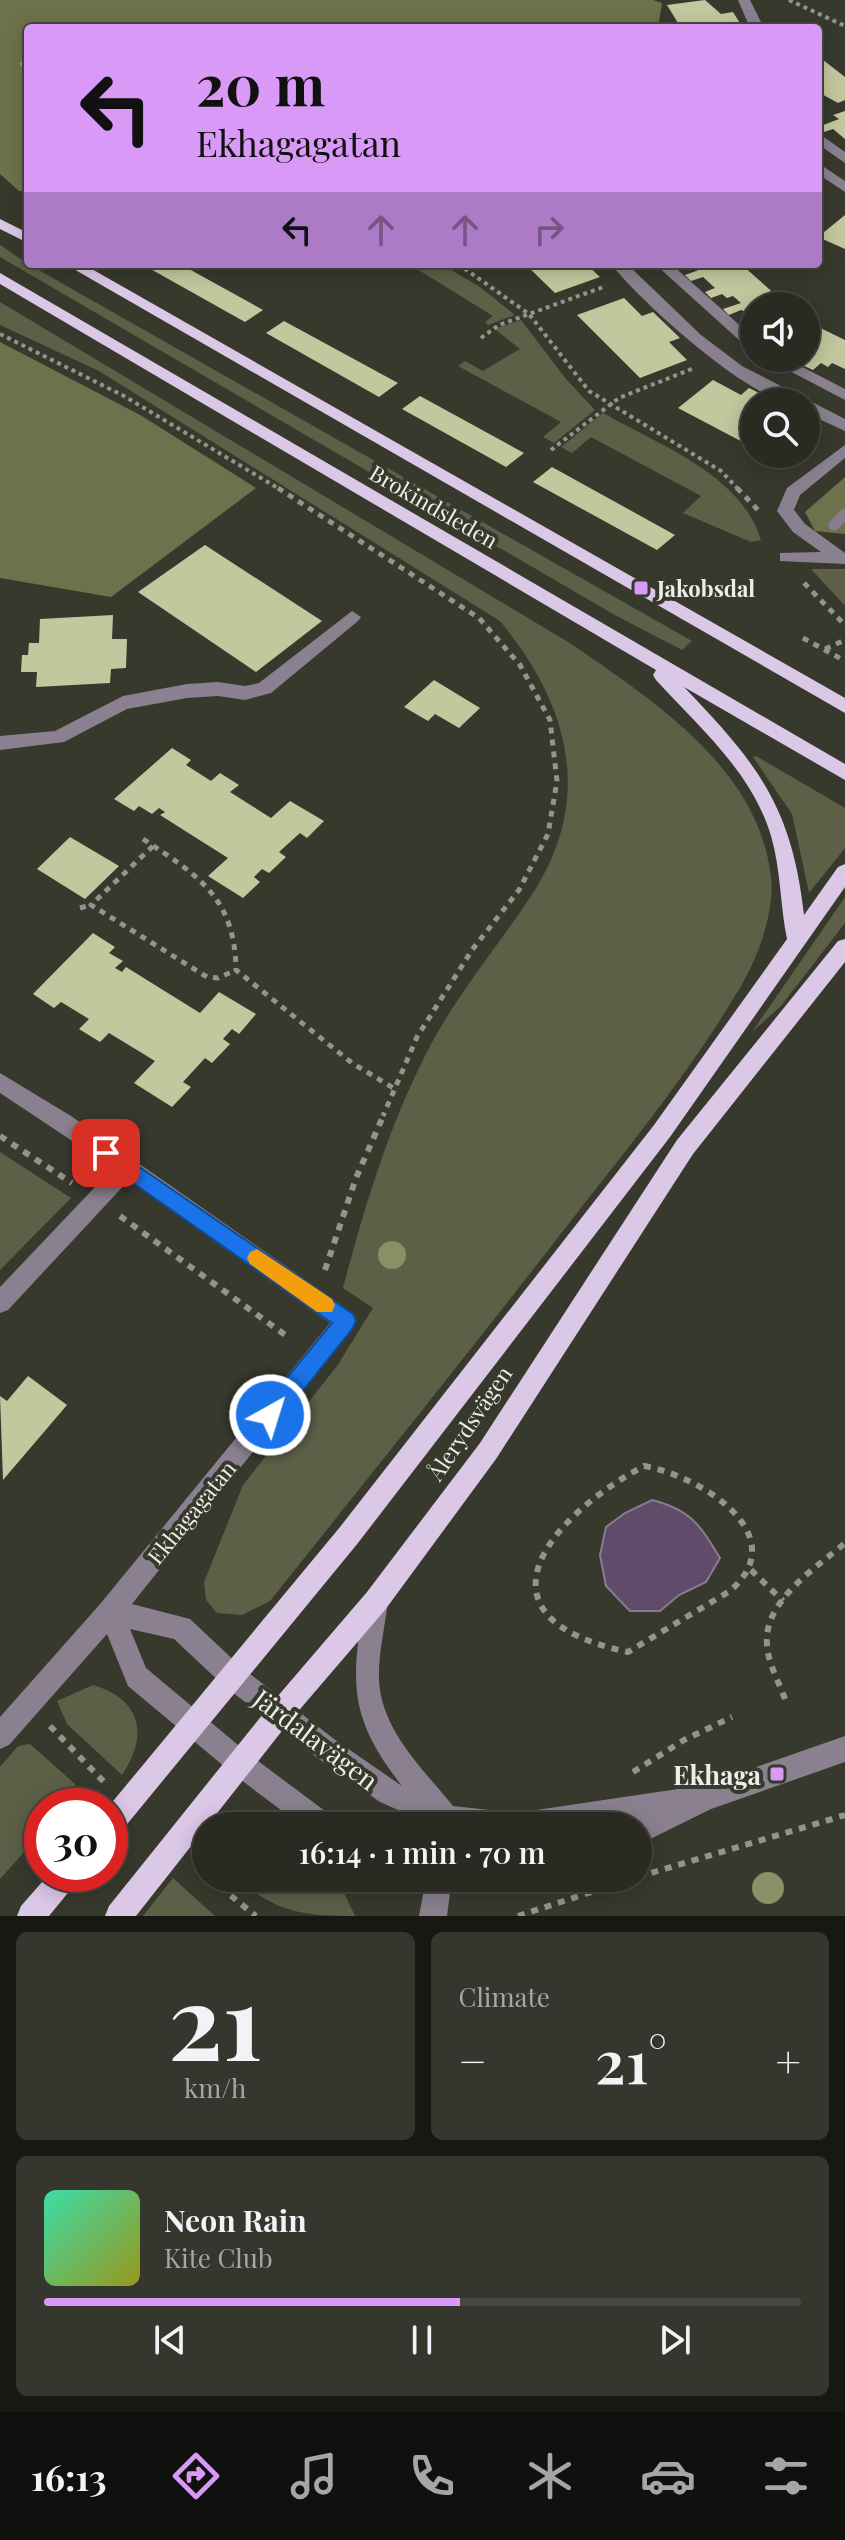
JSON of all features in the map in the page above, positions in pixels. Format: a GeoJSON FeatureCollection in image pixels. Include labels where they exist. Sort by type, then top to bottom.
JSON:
{"type":"FeatureCollection","features":[{"type":"Feature","properties":{"kind":"main road"},"geometry":{"type":"LineString","coordinates":[[0,223],[24,237]]}},
{"type":"Feature","properties":{"kind":"main road","name":"Brokindsleden"},"geometry":{"type":"LineString","coordinates":[[79,268],[845,706]]}},
{"type":"Feature","properties":{"kind":"main road","name":"Brokindsleden"},"geometry":{"type":"LineString","coordinates":[[0,278],[845,773]]}},
{"type":"Feature","properties":{"kind":"main road"},"geometry":{"type":"LineString","coordinates":[[649,660],[743,766],[768,805],[785,853],[796,937]]}},
{"type":"Feature","properties":{"kind":"main road","name":"Ålerydsvägen"},"geometry":{"type":"LineString","coordinates":[[128,1803],[349,1535],[662,1131],[796,937],[845,872]]}},
{"type":"Feature","properties":{"kind":"main road","name":"Ålerydsvägen"},"geometry":{"type":"LineString","coordinates":[[119,1916],[280,1713],[376,1601],[488,1451],[685,1147],[845,947]]}},
{"type":"Feature","properties":{"kind":"main road"},"geometry":{"type":"LineString","coordinates":[[31,1916],[52,1892]]}},
{"type":"Feature","properties":{"kind":"street"},"geometry":{"type":"LineString","coordinates":[[744,0],[755,24]]}},
{"type":"Feature","properties":{"kind":"street"},"geometry":{"type":"LineString","coordinates":[[822,140],[845,159]]}},
{"type":"Feature","properties":{"kind":"street"},"geometry":{"type":"LineString","coordinates":[[822,169],[841,181]]}},
{"type":"Feature","properties":{"kind":"street"},"geometry":{"type":"LineString","coordinates":[[622,268],[736,370],[771,388]]}},
{"type":"Feature","properties":{"kind":"street"},"geometry":{"type":"LineString","coordinates":[[666,268],[740,334]]}},
{"type":"Feature","properties":{"kind":"street"},"geometry":{"type":"LineString","coordinates":[[800,372],[845,395]]}},
{"type":"Feature","properties":{"kind":"street"},"geometry":{"type":"LineString","coordinates":[[820,413],[845,426]]}},
{"type":"Feature","properties":{"kind":"street"},"geometry":{"type":"LineString","coordinates":[[843,559],[799,528],[785,511],[793,492],[845,450]]}},
{"type":"Feature","properties":{"kind":"street"},"geometry":{"type":"LineString","coordinates":[[786,557],[843,559]]}},
{"type":"Feature","properties":{"kind":"street"},"geometry":{"type":"LineString","coordinates":[[0,743],[58,737],[123,703],[187,691],[218,689],[245,693],[265,688],[352,617]]}},
{"type":"Feature","properties":{"kind":"street","name":"Ekhagagatan"},"geometry":{"type":"LineString","coordinates":[[0,1082],[346,1321],[110,1612],[0,1736]]}},
{"type":"Feature","properties":{"kind":"street"},"geometry":{"type":"LineString","coordinates":[[0,1303],[127,1168]]}},
{"type":"Feature","properties":{"kind":"street"},"geometry":{"type":"LineString","coordinates":[[376,1601],[367,1670],[368,1697],[393,1751],[439,1812]]}},
{"type":"Feature","properties":{"kind":"street"},"geometry":{"type":"LineString","coordinates":[[110,1612],[181,1628],[232,1676]]}},
{"type":"Feature","properties":{"kind":"street"},"geometry":{"type":"LineString","coordinates":[[110,1612],[137,1677],[241,1764],[305,1812]]}},
{"type":"Feature","properties":{"kind":"street","name":"Järdalavägen"},"geometry":{"type":"LineString","coordinates":[[232,1676],[389,1793],[426,1812]]}},
{"type":"Feature","properties":{"kind":"street","name":"Järdalavägen"},"geometry":{"type":"LineString","coordinates":[[652,1825],[705,1798],[845,1749]]}},
{"type":"Feature","properties":{"kind":"street","name":"Järdalavägen"},"geometry":{"type":"LineString","coordinates":[[610,1812],[705,1798]]}},
{"type":"Feature","properties":{"kind":"street"},"geometry":{"type":"LineString","coordinates":[[433,1916],[437,1892]]}},
{"type":"Feature","properties":{"kind":"path"},"geometry":{"type":"LineString","coordinates":[[789,0],[845,26]]}},
{"type":"Feature","properties":{"kind":"path"},"geometry":{"type":"LineString","coordinates":[[21,62],[24,68]]}},
{"type":"Feature","properties":{"kind":"path"},"geometry":{"type":"LineString","coordinates":[[464,268],[529,314],[589,391],[607,405],[721,471],[753,502],[805,585],[845,625]]}},
{"type":"Feature","properties":{"kind":"path"},"geometry":{"type":"LineString","coordinates":[[481,338],[499,325],[631,277]]}},
{"type":"Feature","properties":{"kind":"path"},"geometry":{"type":"LineString","coordinates":[[0,334],[150,410],[479,618],[520,665],[550,720],[557,781],[548,834],[519,890],[472,950],[417,1037],[356,1178],[315,1299],[288,1337],[228,1290],[0,1136]]}},
{"type":"Feature","properties":{"kind":"path"},"geometry":{"type":"LineString","coordinates":[[551,450],[607,405],[721,357]]}},
{"type":"Feature","properties":{"kind":"path"},"geometry":{"type":"LineString","coordinates":[[803,638],[845,661]]}},
{"type":"Feature","properties":{"kind":"path"},"geometry":{"type":"LineString","coordinates":[[824,649],[845,640]]}},
{"type":"Feature","properties":{"kind":"path"},"geometry":{"type":"LineString","coordinates":[[143,839],[198,876],[225,907],[235,931],[236,970],[352,1063],[395,1089]]}},
{"type":"Feature","properties":{"kind":"path"},"geometry":{"type":"LineString","coordinates":[[80,908],[91,905],[153,846]]}},
{"type":"Feature","properties":{"kind":"path"},"geometry":{"type":"LineString","coordinates":[[91,905],[207,977],[218,978],[236,970]]}},
{"type":"Feature","properties":{"kind":"path"},"geometry":{"type":"LineString","coordinates":[[644,1466],[680,1471],[714,1495],[744,1526],[754,1547],[751,1570],[726,1594],[628,1652],[585,1643],[543,1614],[533,1580],[546,1549],[581,1510],[620,1477],[644,1466]]}},
{"type":"Feature","properties":{"kind":"path"},"geometry":{"type":"LineString","coordinates":[[785,1699],[767,1644],[768,1622],[783,1601],[845,1543]]}},
{"type":"Feature","properties":{"kind":"path"},"geometry":{"type":"LineString","coordinates":[[751,1570],[783,1601]]}},
{"type":"Feature","properties":{"kind":"path"},"geometry":{"type":"LineString","coordinates":[[628,1773],[641,1769],[684,1740],[732,1717]]}},
{"type":"Feature","properties":{"kind":"path"},"geometry":{"type":"LineString","coordinates":[[652,1872],[845,1815]]}},
{"type":"Feature","properties":{"kind":"path"},"geometry":{"type":"LineString","coordinates":[[226,1892],[256,1916]]}},
{"type":"Feature","properties":{"kind":"path"},"geometry":{"type":"LineString","coordinates":[[518,1916],[585,1892]]}},
{"type":"Feature","properties":{"kind":"green space"},"geometry":{"type":"Polygon","coordinates":[[[0,0],[653,0],[662,3],[659,24],[24,24],[24,192],[19,191],[0,174],[0,0]]]}},
{"type":"Feature","properties":{"kind":"green space"},"geometry":{"type":"Polygon","coordinates":[[[0,245],[24,261],[24,268],[35,268],[692,641],[682,650],[613,614],[0,257],[0,245]]]}},
{"type":"Feature","properties":{"kind":"green space"},"geometry":{"type":"Polygon","coordinates":[[[415,268],[448,268],[480,287],[515,315],[488,325],[485,322],[493,316],[415,268]]]}},
{"type":"Feature","properties":{"kind":"green space"},"geometry":{"type":"Polygon","coordinates":[[[0,302],[573,645],[637,690],[669,715],[725,771],[747,803],[762,838],[771,877],[768,919],[753,962],[741,986],[679,1081],[270,1601],[242,1615],[217,1613],[206,1600],[204,1582],[243,1485],[337,1366],[373,1308],[343,1288],[378,1169],[412,1082],[437,1033],[533,893],[552,857],[564,822],[568,786],[565,752],[557,718],[543,685],[500,621],[99,371],[0,325],[0,302]]]}},
{"type":"Feature","properties":{"kind":"green space"},"geometry":{"type":"Polygon","coordinates":[[[521,320],[566,379],[595,410],[554,443],[543,437],[561,422],[458,366],[465,361],[483,371],[520,349],[495,329],[521,320]]]}},
{"type":"Feature","properties":{"kind":"green space"},"geometry":{"type":"Polygon","coordinates":[[[0,342],[142,416],[256,488],[111,597],[0,578],[0,342]]]}},
{"type":"Feature","properties":{"kind":"green space"},"geometry":{"type":"Polygon","coordinates":[[[603,413],[695,463],[716,479],[751,517],[761,540],[751,542],[683,513],[701,496],[591,437],[572,453],[561,447],[603,413]]]}},
{"type":"Feature","properties":{"kind":"green space"},"geometry":{"type":"Polygon","coordinates":[[[845,477],[845,534],[815,531],[805,512],[845,477]]]}},
{"type":"Feature","properties":{"kind":"green space"},"geometry":{"type":"Polygon","coordinates":[[[811,569],[845,569],[845,606],[811,569]]]}},
{"type":"Feature","properties":{"kind":"green space"},"geometry":{"type":"Polygon","coordinates":[[[753,757],[845,808],[845,848],[809,893],[792,814],[753,757]]]}},
{"type":"Feature","properties":{"kind":"green space"},"geometry":{"type":"Polygon","coordinates":[[[845,897],[845,923],[781,1006],[752,1032],[845,897]]]}},
{"type":"Feature","properties":{"kind":"green space"},"geometry":{"type":"Polygon","coordinates":[[[0,1152],[71,1198],[0,1270],[0,1152]]]}},
{"type":"Feature","properties":{"kind":"green space"},"geometry":{"type":"Polygon","coordinates":[[[93,1685],[122,1699],[136,1720],[136,1746],[122,1775],[67,1724],[57,1701],[93,1685]]]}},
{"type":"Feature","properties":{"kind":"green space"},"geometry":{"type":"Polygon","coordinates":[[[30,1744],[75,1784],[75,1788],[24,1788],[24,1852],[0,1879],[0,1767],[18,1746],[30,1744]]]}},
{"type":"Feature","properties":{"kind":"green space"},"geometry":{"type":"Polygon","coordinates":[[[173,1878],[215,1916],[143,1916],[173,1878]]]}},
{"type":"Feature","properties":{"kind":"green space"},"geometry":{"type":"Polygon","coordinates":[[[254,1892],[344,1892],[355,1916],[305,1913],[254,1892]]]}},
{"type":"Feature","properties":{"kind":"shaded area"},"geometry":{"type":"Polygon","coordinates":[[[652,1500],[676,1509],[693,1520],[720,1558],[706,1582],[679,1595],[660,1611],[630,1611],[606,1586],[600,1555],[606,1527],[625,1513],[652,1500]]]}},
{"type":"Feature","properties":{"kind":"building"},"geometry":{"type":"Polygon","coordinates":[[[705,0],[721,14],[733,12],[740,24],[679,24],[667,5],[705,0]]]}},
{"type":"Feature","properties":{"kind":"building"},"geometry":{"type":"Polygon","coordinates":[[[822,59],[845,77],[845,100],[838,103],[822,94],[822,59]]]}},
{"type":"Feature","properties":{"kind":"building"},"geometry":{"type":"Polygon","coordinates":[[[845,111],[845,139],[833,129],[822,130],[822,125],[839,119],[833,115],[845,111]]]}},
{"type":"Feature","properties":{"kind":"building"},"geometry":{"type":"Polygon","coordinates":[[[845,215],[845,249],[822,239],[822,234],[845,215]]]}},
{"type":"Feature","properties":{"kind":"building"},"geometry":{"type":"Polygon","coordinates":[[[149,268],[187,268],[263,310],[245,322],[149,268]]]}},
{"type":"Feature","properties":{"kind":"building"},"geometry":{"type":"Polygon","coordinates":[[[529,268],[590,268],[600,277],[555,293],[529,268]]]}},
{"type":"Feature","properties":{"kind":"building"},"geometry":{"type":"Polygon","coordinates":[[[704,268],[745,268],[772,292],[740,292],[740,302],[733,296],[727,298],[722,294],[711,298],[705,292],[715,288],[703,277],[691,281],[685,275],[704,268]]]}},
{"type":"Feature","properties":{"kind":"building"},"geometry":{"type":"Polygon","coordinates":[[[624,298],[642,316],[653,312],[680,338],[669,342],[687,360],[640,378],[577,315],[624,298]]]}},
{"type":"Feature","properties":{"kind":"building"},"geometry":{"type":"Polygon","coordinates":[[[740,303],[740,310],[729,315],[723,309],[740,303]]]}},
{"type":"Feature","properties":{"kind":"building"},"geometry":{"type":"Polygon","coordinates":[[[284,321],[398,383],[379,397],[266,333],[284,321]]]}},
{"type":"Feature","properties":{"kind":"building"},"geometry":{"type":"Polygon","coordinates":[[[820,328],[845,340],[845,369],[832,363],[828,367],[821,363],[820,328]]]}},
{"type":"Feature","properties":{"kind":"building"},"geometry":{"type":"Polygon","coordinates":[[[713,380],[740,394],[740,441],[678,408],[713,380]]]}},
{"type":"Feature","properties":{"kind":"building"},"geometry":{"type":"Polygon","coordinates":[[[420,396],[524,453],[506,467],[402,409],[420,396]]]}},
{"type":"Feature","properties":{"kind":"building"},"geometry":{"type":"Polygon","coordinates":[[[552,467],[675,535],[657,550],[533,482],[552,467]]]}},
{"type":"Feature","properties":{"kind":"building"},"geometry":{"type":"Polygon","coordinates":[[[205,545],[322,621],[256,672],[138,592],[205,545]]]}},
{"type":"Feature","properties":{"kind":"building"},"geometry":{"type":"Polygon","coordinates":[[[113,615],[112,639],[127,639],[126,668],[111,669],[110,683],[36,687],[37,672],[21,672],[22,655],[28,655],[29,643],[39,643],[40,619],[113,615]]]}},
{"type":"Feature","properties":{"kind":"building"},"geometry":{"type":"Polygon","coordinates":[[[434,680],[480,708],[459,728],[435,714],[428,721],[404,707],[434,680]]]}},
{"type":"Feature","properties":{"kind":"building"},"geometry":{"type":"Polygon","coordinates":[[[172,748],[191,760],[186,765],[211,781],[220,773],[239,785],[230,792],[271,818],[290,801],[324,821],[307,838],[300,833],[279,852],[286,857],[269,873],[262,869],[254,877],[260,882],[243,898],[208,876],[228,858],[160,815],[165,812],[159,808],[152,814],[139,806],[134,811],[114,799],[172,748]]]}},
{"type":"Feature","properties":{"kind":"building"},"geometry":{"type":"Polygon","coordinates":[[[70,837],[119,866],[85,899],[37,869],[70,837]]]}},
{"type":"Feature","properties":{"kind":"building"},"geometry":{"type":"Polygon","coordinates":[[[93,933],[115,947],[109,953],[123,961],[115,968],[122,972],[126,967],[200,1013],[219,992],[256,1014],[239,1034],[232,1029],[223,1039],[230,1044],[212,1063],[205,1058],[183,1082],[191,1087],[172,1107],[134,1083],[155,1061],[109,1033],[100,1042],[79,1029],[89,1019],[61,1002],[54,1008],[33,994],[93,933]]]}},
{"type":"Feature","properties":{"kind":"building"},"geometry":{"type":"Polygon","coordinates":[[[28,1376],[67,1405],[3,1480],[0,1396],[7,1401],[28,1376]]]}},
{"type":"Feature","properties":{"kind":"waterway"},"geometry":{"type":"LineString","coordinates":[[834,525],[845,514]]}},
{"type":"Feature","properties":{"kind":"slow traffic"},"geometry":{"type":"LineString","coordinates":[[257,1258],[325,1305]]}},
{"type":"Feature","properties":{"kind":"place","name":"Jakobsdal"},"geometry":{"type":"Point","coordinates":[641,588]}},
{"type":"Feature","properties":{"kind":"place","name":"Ekhaga"},"geometry":{"type":"Point","coordinates":[777,1774]}},
{"type":"Feature","properties":{"kind":"route"},"geometry":{"type":"LineString","coordinates":[[106,1153],[346,1321],[270,1415]]}}]}
